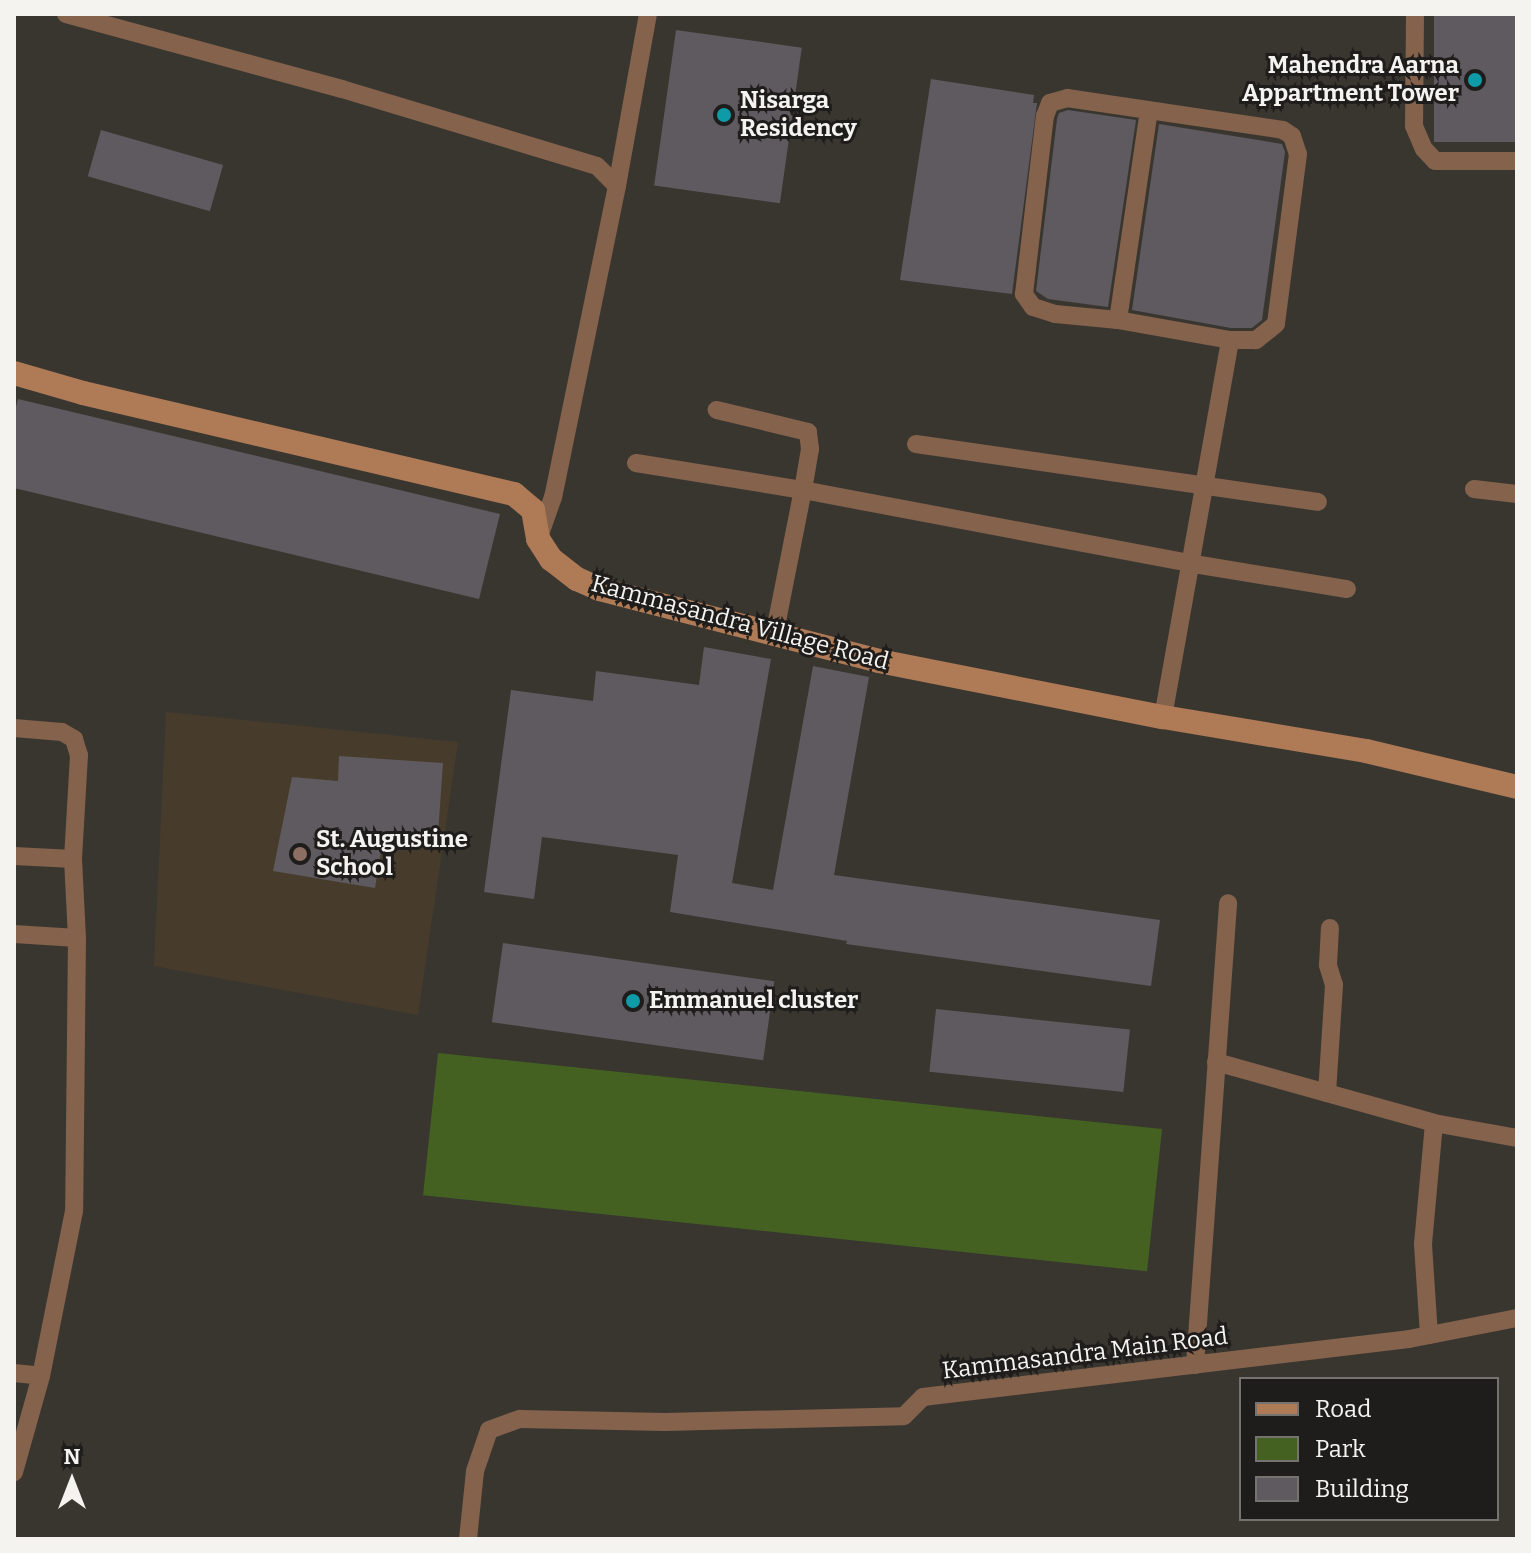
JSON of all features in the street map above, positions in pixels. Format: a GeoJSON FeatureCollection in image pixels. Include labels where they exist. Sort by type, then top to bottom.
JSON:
{"type":"FeatureCollection","features":[{"type":"Feature","properties":{"kind":"street"},"geometry":{"type":"LineString","coordinates":[[66,14],[342,89],[597,166],[617,186]]}},
{"type":"Feature","properties":{"kind":"street"},"geometry":{"type":"LineString","coordinates":[[538,539],[553,497],[617,186],[648,14]]}},
{"type":"Feature","properties":{"kind":"street"},"geometry":{"type":"LineString","coordinates":[[1415,14],[1414,126],[1424,149],[1435,161],[1517,161]]}},
{"type":"Feature","properties":{"kind":"street"},"geometry":{"type":"LineString","coordinates":[[1067,98],[1283,130],[1292,136],[1298,154],[1276,324],[1256,340],[1230,340],[1118,320],[1055,314],[1033,307],[1024,294],[1045,116],[1050,103],[1067,98]]}},
{"type":"Feature","properties":{"kind":"street"},"geometry":{"type":"LineString","coordinates":[[1118,320],[1149,111]]}},
{"type":"Feature","properties":{"kind":"street"},"geometry":{"type":"LineString","coordinates":[[1163,717],[1230,340]]}},
{"type":"Feature","properties":{"kind":"street","name":"Kammasandra Village Road"},"geometry":{"type":"LineString","coordinates":[[14,373],[83,393],[506,491],[527,502],[533,510],[543,550],[560,568],[599,589],[879,661],[1163,717],[1366,751],[1517,787]]}},
{"type":"Feature","properties":{"kind":"street"},"geometry":{"type":"LineString","coordinates":[[717,410],[808,432],[810,449],[774,636]]}},
{"type":"Feature","properties":{"kind":"street"},"geometry":{"type":"LineString","coordinates":[[916,444],[1318,502]]}},
{"type":"Feature","properties":{"kind":"street"},"geometry":{"type":"LineString","coordinates":[[636,463],[803,490],[1188,563],[1347,589]]}},
{"type":"Feature","properties":{"kind":"street"},"geometry":{"type":"LineString","coordinates":[[1474,489],[1517,494]]}},
{"type":"Feature","properties":{"kind":"street"},"geometry":{"type":"LineString","coordinates":[[14,728],[62,732],[74,739],[79,755],[73,859],[77,938],[74,1211],[41,1376],[14,1472]]}},
{"type":"Feature","properties":{"kind":"street"},"geometry":{"type":"LineString","coordinates":[[14,856],[73,859]]}},
{"type":"Feature","properties":{"kind":"street"},"geometry":{"type":"LineString","coordinates":[[1195,1365],[1228,903]]}},
{"type":"Feature","properties":{"kind":"street"},"geometry":{"type":"LineString","coordinates":[[1327,1093],[1334,985],[1328,965],[1330,928]]}},
{"type":"Feature","properties":{"kind":"street"},"geometry":{"type":"LineString","coordinates":[[14,934],[77,938]]}},
{"type":"Feature","properties":{"kind":"street"},"geometry":{"type":"LineString","coordinates":[[1216,1062],[1434,1123],[1517,1138]]}},
{"type":"Feature","properties":{"kind":"street"},"geometry":{"type":"LineString","coordinates":[[1429,1335],[1423,1244],[1434,1123]]}},
{"type":"Feature","properties":{"kind":"street","name":"Kammasandra Main Road"},"geometry":{"type":"LineString","coordinates":[[468,1539],[475,1471],[489,1430],[520,1419],[665,1422],[904,1416],[923,1397],[1429,1335],[1517,1318]]}},
{"type":"Feature","properties":{"kind":"street"},"geometry":{"type":"LineString","coordinates":[[14,1373],[41,1376]]}},
{"type":"Feature","properties":{"kind":"shaded area","name":"St. Augustine School"},"geometry":{"type":"Polygon","coordinates":[[[166,712],[458,742],[418,1015],[154,966],[166,712]]]}},
{"type":"Feature","properties":{"kind":"green space"},"geometry":{"type":"Polygon","coordinates":[[[438,1053],[1162,1129],[1147,1271],[423,1195],[438,1053]]]}},
{"type":"Feature","properties":{"kind":"building","name":"Mahendra Aarna Appartment Tower"},"geometry":{"type":"Polygon","coordinates":[[[1434,14],[1517,14],[1517,142],[1434,142],[1434,14]]]}},
{"type":"Feature","properties":{"kind":"building","name":"Nisarga Residency"},"geometry":{"type":"Polygon","coordinates":[[[676,30],[802,48],[780,203],[654,185],[676,30]]]}},
{"type":"Feature","properties":{"kind":"building"},"geometry":{"type":"Polygon","coordinates":[[[931,79],[1034,95],[1033,103],[1037,103],[1012,294],[900,280],[931,79]]]}},
{"type":"Feature","properties":{"kind":"building"},"geometry":{"type":"Polygon","coordinates":[[[1068,110],[1136,120],[1108,307],[1048,299],[1036,291],[1057,119],[1059,113],[1068,110]]]}},
{"type":"Feature","properties":{"kind":"building"},"geometry":{"type":"Polygon","coordinates":[[[1159,124],[1282,144],[1285,152],[1262,320],[1252,328],[1231,328],[1132,310],[1159,124]]]}},
{"type":"Feature","properties":{"kind":"building"},"geometry":{"type":"Polygon","coordinates":[[[101,130],[223,165],[210,211],[88,176],[101,130]]]}},
{"type":"Feature","properties":{"kind":"building"},"geometry":{"type":"Polygon","coordinates":[[[18,399],[500,514],[479,599],[14,488],[14,414],[18,399]]]}},
{"type":"Feature","properties":{"kind":"building"},"geometry":{"type":"Polygon","coordinates":[[[704,647],[771,659],[732,883],[773,890],[813,666],[869,677],[834,875],[1160,920],[1151,986],[846,944],[847,941],[670,912],[678,855],[542,837],[534,899],[484,892],[511,690],[593,701],[596,671],[699,685],[704,647]]]}},
{"type":"Feature","properties":{"kind":"building"},"geometry":{"type":"Polygon","coordinates":[[[339,756],[443,763],[437,849],[382,846],[375,888],[273,871],[292,777],[338,781],[339,756]]]}},
{"type":"Feature","properties":{"kind":"building","name":"Emmanuel cluster"},"geometry":{"type":"Polygon","coordinates":[[[503,943],[774,981],[763,1060],[492,1022],[503,943]]]}},
{"type":"Feature","properties":{"kind":"building"},"geometry":{"type":"Polygon","coordinates":[[[936,1009],[1130,1029],[1123,1092],[929,1072],[936,1009]]]}},
{"type":"Feature","properties":{"kind":"place","name":"Mahendra Aarna Appartment Tower"},"geometry":{"type":"Point","coordinates":[1475,80]}},
{"type":"Feature","properties":{"kind":"place","name":"Nisarga Residency"},"geometry":{"type":"Point","coordinates":[724,115]}},
{"type":"Feature","properties":{"kind":"place","name":"St. Augustine School"},"geometry":{"type":"Point","coordinates":[300,854]}},
{"type":"Feature","properties":{"kind":"place","name":"Emmanuel cluster"},"geometry":{"type":"Point","coordinates":[633,1001]}}]}
